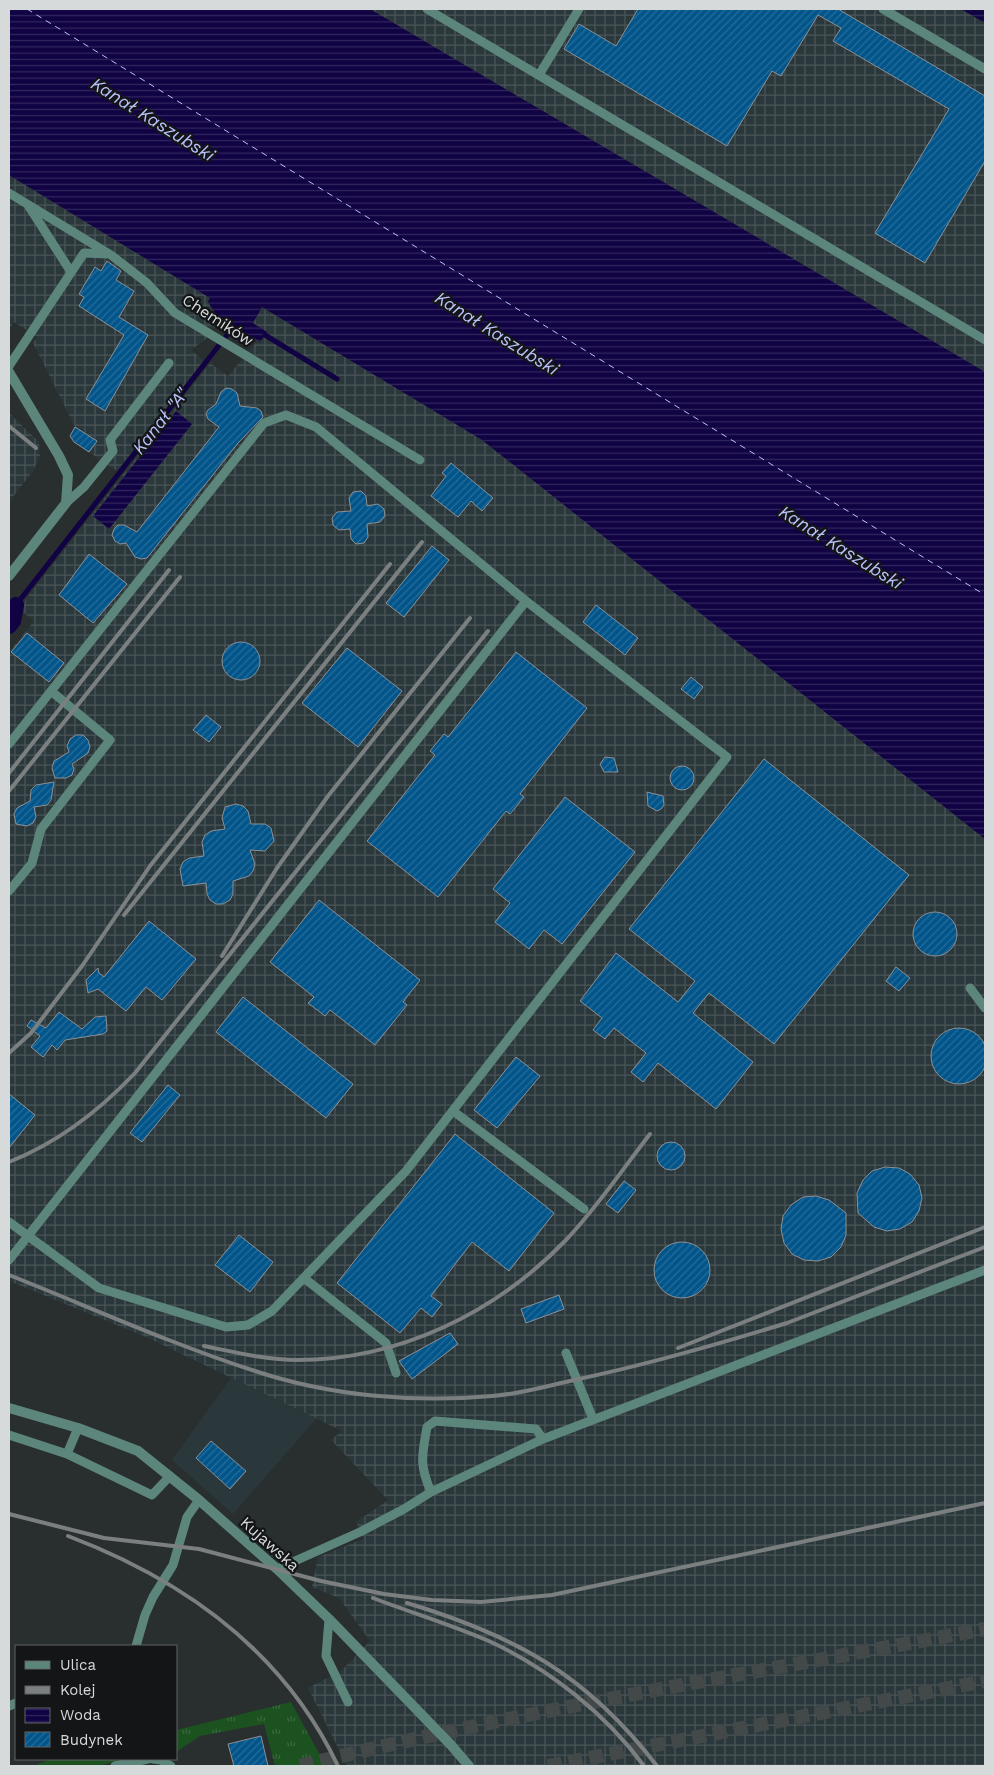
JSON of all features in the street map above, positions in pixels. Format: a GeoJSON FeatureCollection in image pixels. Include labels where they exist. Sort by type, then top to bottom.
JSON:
{"type":"FeatureCollection","features":[{"type":"Feature","properties":{"kind":"street"},"geometry":{"type":"LineString","coordinates":[[9,372],[60,456],[68,475],[66,503],[9,576]]}},
{"type":"Feature","properties":{"kind":"street","name":"Kujawska"},"geometry":{"type":"LineString","coordinates":[[9,1408],[78,1428],[138,1451],[170,1476],[277,1569],[329,1619],[469,1766]]}},
{"type":"Feature","properties":{"kind":"lane"},"geometry":{"type":"LineString","coordinates":[[427,9],[985,340]]}},
{"type":"Feature","properties":{"kind":"lane"},"geometry":{"type":"LineString","coordinates":[[539,75],[579,9]]}},
{"type":"Feature","properties":{"kind":"lane"},"geometry":{"type":"LineString","coordinates":[[884,9],[985,69]]}},
{"type":"Feature","properties":{"kind":"lane","name":"Chemików"},"geometry":{"type":"LineString","coordinates":[[9,193],[111,255],[147,283],[175,313],[420,460]]}},
{"type":"Feature","properties":{"kind":"lane"},"geometry":{"type":"LineString","coordinates":[[26,203],[71,272]]}},
{"type":"Feature","properties":{"kind":"lane"},"geometry":{"type":"LineString","coordinates":[[9,366],[84,253],[111,255]]}},
{"type":"Feature","properties":{"kind":"lane"},"geometry":{"type":"LineString","coordinates":[[66,503],[84,487],[113,451],[110,440],[169,363]]}},
{"type":"Feature","properties":{"kind":"lane"},"geometry":{"type":"LineString","coordinates":[[9,744],[264,423],[286,415],[316,427],[526,601],[727,757],[406,1171],[272,1311],[248,1325],[226,1328],[99,1288],[9,1222]]}},
{"type":"Feature","properties":{"kind":"lane"},"geometry":{"type":"LineString","coordinates":[[9,1260],[526,601]]}},
{"type":"Feature","properties":{"kind":"lane"},"geometry":{"type":"LineString","coordinates":[[9,891],[32,863],[41,829],[110,740],[51,692]]}},
{"type":"Feature","properties":{"kind":"lane"},"geometry":{"type":"LineString","coordinates":[[970,988],[985,1008]]}},
{"type":"Feature","properties":{"kind":"lane"},"geometry":{"type":"LineString","coordinates":[[453,1111],[584,1210]]}},
{"type":"Feature","properties":{"kind":"lane"},"geometry":{"type":"LineString","coordinates":[[277,1569],[360,1532],[430,1492],[542,1439],[985,1270]]}},
{"type":"Feature","properties":{"kind":"lane"},"geometry":{"type":"LineString","coordinates":[[304,1278],[386,1343],[396,1373]]}},
{"type":"Feature","properties":{"kind":"lane"},"geometry":{"type":"LineString","coordinates":[[566,1353],[593,1418]]}},
{"type":"Feature","properties":{"kind":"lane"},"geometry":{"type":"LineString","coordinates":[[430,1492],[422,1472],[421,1461],[427,1427],[435,1421],[536,1429],[542,1439]]}},
{"type":"Feature","properties":{"kind":"lane"},"geometry":{"type":"LineString","coordinates":[[67,1454],[78,1428]]}},
{"type":"Feature","properties":{"kind":"lane"},"geometry":{"type":"LineString","coordinates":[[9,1435],[67,1454],[152,1495],[170,1476]]}},
{"type":"Feature","properties":{"kind":"lane"},"geometry":{"type":"LineString","coordinates":[[136,1645],[149,1606],[173,1565],[187,1517],[198,1500]]}},
{"type":"Feature","properties":{"kind":"lane"},"geometry":{"type":"LineString","coordinates":[[329,1619],[326,1656],[348,1702]]}},
{"type":"Feature","properties":{"kind":"lane"},"geometry":{"type":"LineString","coordinates":[[115,1766],[143,1760]]}},
{"type":"Feature","properties":{"kind":"shaded area"},"geometry":{"type":"Polygon","coordinates":[[[370,9],[961,9],[985,23],[985,372],[370,9]]]}},
{"type":"Feature","properties":{"kind":"shaded area"},"geometry":{"type":"Polygon","coordinates":[[[9,175],[210,298],[208,302],[221,322],[217,328],[211,329],[206,339],[191,350],[204,361],[117,471],[74,442],[70,436],[75,427],[33,343],[37,337],[14,322],[9,329],[9,175]]]}},
{"type":"Feature","properties":{"kind":"shaded area"},"geometry":{"type":"Polygon","coordinates":[[[262,307],[482,439],[985,839],[985,1766],[347,1766],[308,1688],[342,1670],[370,1641],[339,1598],[312,1587],[318,1557],[363,1539],[356,1522],[388,1500],[331,1440],[342,1431],[146,1337],[9,1281],[9,652],[34,621],[23,612],[25,600],[210,363],[228,376],[258,340],[260,341],[266,332],[252,323],[262,307]]]}},
{"type":"Feature","properties":{"kind":"shaded area"},"geometry":{"type":"Polygon","coordinates":[[[9,413],[39,442],[40,456],[33,471],[9,502],[9,413]]]}},
{"type":"Feature","properties":{"kind":"shaded area"},"geometry":{"type":"Polygon","coordinates":[[[231,1378],[316,1419],[233,1514],[172,1460],[231,1378]]]}},
{"type":"Feature","properties":{"kind":"green space"},"geometry":{"type":"Polygon","coordinates":[[[291,1702],[326,1766],[275,1766],[264,1724],[200,1736],[178,1751],[178,1730],[291,1702]]]}},
{"type":"Feature","properties":{"kind":"green space"},"geometry":{"type":"Polygon","coordinates":[[[48,1760],[121,1760],[99,1766],[33,1766],[48,1760]]]}},
{"type":"Feature","properties":{"kind":"water","name":"Kanał Kaszubski"},"geometry":{"type":"Polygon","coordinates":[[[9,9],[370,9],[985,372],[985,839],[482,440],[262,307],[253,323],[267,332],[260,342],[255,338],[242,344],[217,328],[221,322],[208,302],[210,298],[9,175],[9,9]]]}},
{"type":"Feature","properties":{"kind":"water"},"geometry":{"type":"Polygon","coordinates":[[[961,9],[985,9],[985,23],[961,9]]]}},
{"type":"Feature","properties":{"kind":"water"},"geometry":{"type":"Polygon","coordinates":[[[176,411],[192,424],[109,529],[93,516],[176,411]]]}},
{"type":"Feature","properties":{"kind":"building"},"geometry":{"type":"Polygon","coordinates":[[[638,9],[838,9],[985,96],[985,161],[925,263],[875,233],[949,109],[833,41],[841,28],[818,15],[781,76],[772,71],[727,146],[564,49],[579,24],[616,46],[638,9]]]}},
{"type":"Feature","properties":{"kind":"building"},"geometry":{"type":"Polygon","coordinates":[[[107,261],[121,271],[116,280],[134,291],[119,317],[148,335],[105,411],[86,399],[124,335],[79,306],[84,297],[79,294],[95,267],[101,271],[107,261]]]}},
{"type":"Feature","properties":{"kind":"building"},"geometry":{"type":"Polygon","coordinates":[[[226,388],[232,389],[237,393],[240,406],[257,408],[261,411],[263,417],[238,443],[147,558],[135,557],[126,543],[120,544],[115,541],[112,535],[114,529],[118,525],[124,525],[137,532],[219,427],[208,419],[206,414],[216,404],[221,392],[226,388]]]}},
{"type":"Feature","properties":{"kind":"building"},"geometry":{"type":"Polygon","coordinates":[[[75,427],[97,441],[89,452],[74,442],[70,436],[75,427]]]}},
{"type":"Feature","properties":{"kind":"building"},"geometry":{"type":"Polygon","coordinates":[[[451,463],[493,498],[482,511],[471,501],[458,517],[431,496],[446,476],[442,473],[451,463]]]}},
{"type":"Feature","properties":{"kind":"building"},"geometry":{"type":"Polygon","coordinates":[[[361,491],[366,496],[367,506],[378,504],[384,509],[385,516],[380,522],[367,524],[368,537],[364,543],[356,544],[351,539],[350,529],[339,530],[333,525],[332,518],[337,512],[351,511],[349,498],[353,492],[361,491]]]}},
{"type":"Feature","properties":{"kind":"building"},"geometry":{"type":"Polygon","coordinates":[[[432,546],[449,560],[404,617],[386,603],[432,546]]]}},
{"type":"Feature","properties":{"kind":"building"},"geometry":{"type":"Polygon","coordinates":[[[89,554],[127,584],[93,623],[59,595],[89,554]]]}},
{"type":"Feature","properties":{"kind":"building"},"geometry":{"type":"Polygon","coordinates":[[[596,605],[638,638],[625,655],[583,622],[596,605]]]}},
{"type":"Feature","properties":{"kind":"building"},"geometry":{"type":"Polygon","coordinates":[[[27,633],[64,663],[49,682],[11,652],[27,633]]]}},
{"type":"Feature","properties":{"kind":"building"},"geometry":{"type":"Polygon","coordinates":[[[241,642],[255,647],[260,661],[255,675],[241,680],[227,675],[222,661],[227,647],[241,642]]]}},
{"type":"Feature","properties":{"kind":"building"},"geometry":{"type":"Polygon","coordinates":[[[347,648],[402,691],[358,747],[302,703],[347,648]]]}},
{"type":"Feature","properties":{"kind":"building"},"geometry":{"type":"Polygon","coordinates":[[[516,652],[587,708],[520,794],[524,797],[510,814],[506,811],[438,897],[367,841],[435,755],[430,751],[444,734],[448,737],[516,652]]]}},
{"type":"Feature","properties":{"kind":"building"},"geometry":{"type":"Polygon","coordinates":[[[691,677],[703,687],[694,699],[681,689],[691,677]]]}},
{"type":"Feature","properties":{"kind":"building"},"geometry":{"type":"Polygon","coordinates":[[[206,715],[221,727],[209,742],[193,730],[206,715]]]}},
{"type":"Feature","properties":{"kind":"building"},"geometry":{"type":"Polygon","coordinates":[[[76,735],[83,735],[88,740],[90,747],[88,753],[72,764],[74,769],[72,775],[66,778],[55,778],[52,768],[54,761],[69,752],[67,746],[70,739],[76,735]]]}},
{"type":"Feature","properties":{"kind":"building"},"geometry":{"type":"Polygon","coordinates":[[[605,757],[614,758],[618,772],[604,772],[600,764],[605,757]]]}},
{"type":"Feature","properties":{"kind":"building"},"geometry":{"type":"Polygon","coordinates":[[[764,759],[909,875],[774,1044],[709,993],[693,1013],[753,1062],[716,1109],[658,1063],[643,1082],[631,1072],[646,1053],[614,1028],[605,1039],[593,1030],[602,1018],[580,1001],[616,953],[678,1002],[695,981],[629,929],[764,759]]]}},
{"type":"Feature","properties":{"kind":"building"},"geometry":{"type":"Polygon","coordinates":[[[682,766],[687,767],[693,773],[693,783],[687,789],[682,790],[677,789],[671,783],[670,778],[671,773],[677,767],[682,766]]]}},
{"type":"Feature","properties":{"kind":"building"},"geometry":{"type":"Polygon","coordinates":[[[54,782],[51,800],[47,805],[34,807],[36,817],[33,823],[27,826],[16,824],[14,814],[17,808],[30,801],[31,790],[36,785],[54,782]]]}},
{"type":"Feature","properties":{"kind":"building"},"geometry":{"type":"Polygon","coordinates":[[[647,792],[663,796],[664,805],[661,809],[657,811],[648,806],[647,792]]]}},
{"type":"Feature","properties":{"kind":"building"},"geometry":{"type":"Polygon","coordinates":[[[565,797],[635,852],[562,944],[544,930],[529,949],[495,922],[510,903],[493,889],[565,797]]]}},
{"type":"Feature","properties":{"kind":"building"},"geometry":{"type":"Polygon","coordinates":[[[236,804],[243,806],[248,811],[251,824],[265,824],[271,828],[274,841],[265,851],[250,850],[255,864],[253,871],[249,876],[233,881],[233,894],[230,900],[223,904],[216,904],[210,900],[207,894],[206,883],[183,886],[180,869],[183,862],[189,858],[204,856],[202,842],[205,835],[211,831],[225,829],[222,818],[225,807],[236,804]]]}},
{"type":"Feature","properties":{"kind":"building"},"geometry":{"type":"Polygon","coordinates":[[[319,900],[420,980],[403,1002],[407,1005],[375,1045],[330,1010],[325,1016],[308,1003],[314,997],[270,962],[319,900]]]}},
{"type":"Feature","properties":{"kind":"building"},"geometry":{"type":"Polygon","coordinates":[[[935,912],[947,916],[953,922],[957,934],[953,946],[947,952],[935,956],[923,952],[917,946],[913,934],[917,922],[923,916],[935,912]]]}},
{"type":"Feature","properties":{"kind":"building"},"geometry":{"type":"Polygon","coordinates":[[[149,921],[196,959],[162,1000],[146,987],[126,1011],[98,989],[88,993],[86,980],[98,968],[99,973],[104,977],[149,921]]]}},
{"type":"Feature","properties":{"kind":"building"},"geometry":{"type":"Polygon","coordinates":[[[896,967],[910,978],[899,991],[886,981],[896,967]]]}},
{"type":"Feature","properties":{"kind":"building"},"geometry":{"type":"Polygon","coordinates":[[[243,997],[353,1084],[326,1118],[216,1032],[243,997]]]}},
{"type":"Feature","properties":{"kind":"building"},"geometry":{"type":"Polygon","coordinates":[[[59,1012],[82,1029],[95,1017],[106,1016],[107,1031],[103,1034],[65,1040],[57,1050],[52,1045],[43,1057],[31,1047],[40,1036],[27,1026],[31,1020],[46,1028],[59,1012]]]}},
{"type":"Feature","properties":{"kind":"building"},"geometry":{"type":"Polygon","coordinates":[[[954,1028],[964,1028],[979,1036],[985,1045],[987,1056],[985,1067],[979,1076],[964,1084],[954,1084],[943,1079],[936,1072],[931,1061],[931,1051],[936,1040],[943,1033],[954,1028]]]}},
{"type":"Feature","properties":{"kind":"building"},"geometry":{"type":"Polygon","coordinates":[[[516,1057],[540,1076],[497,1128],[474,1110],[516,1057]]]}},
{"type":"Feature","properties":{"kind":"building"},"geometry":{"type":"Polygon","coordinates":[[[168,1085],[180,1095],[142,1142],[130,1133],[168,1085]]]}},
{"type":"Feature","properties":{"kind":"building"},"geometry":{"type":"Polygon","coordinates":[[[9,1094],[35,1115],[9,1148],[9,1094]]]}},
{"type":"Feature","properties":{"kind":"building"},"geometry":{"type":"Polygon","coordinates":[[[455,1134],[554,1213],[509,1271],[472,1242],[431,1296],[442,1304],[432,1317],[421,1308],[400,1333],[337,1283],[455,1134]]]}},
{"type":"Feature","properties":{"kind":"building"},"geometry":{"type":"Polygon","coordinates":[[[671,1142],[681,1146],[685,1156],[681,1166],[671,1170],[661,1166],[657,1156],[661,1146],[671,1142]]]}},
{"type":"Feature","properties":{"kind":"building"},"geometry":{"type":"Polygon","coordinates":[[[885,1167],[899,1168],[910,1174],[919,1185],[922,1198],[919,1211],[912,1222],[900,1229],[887,1231],[874,1227],[858,1213],[857,1193],[863,1180],[872,1171],[885,1167]]]}},
{"type":"Feature","properties":{"kind":"building"},"geometry":{"type":"Polygon","coordinates":[[[624,1181],[636,1190],[618,1213],[606,1204],[624,1181]]]}},
{"type":"Feature","properties":{"kind":"building"},"geometry":{"type":"Polygon","coordinates":[[[816,1196],[829,1200],[846,1213],[846,1235],[841,1247],[831,1257],[818,1261],[804,1260],[792,1254],[784,1243],[781,1229],[783,1216],[791,1205],[803,1197],[816,1196]]]}},
{"type":"Feature","properties":{"kind":"building"},"geometry":{"type":"Polygon","coordinates":[[[239,1235],[273,1262],[250,1292],[215,1265],[239,1235]]]}},
{"type":"Feature","properties":{"kind":"building"},"geometry":{"type":"Polygon","coordinates":[[[676,1242],[688,1242],[698,1246],[706,1254],[710,1270],[706,1286],[698,1294],[688,1298],[676,1298],[666,1294],[658,1286],[654,1276],[654,1264],[658,1254],[666,1246],[676,1242]]]}},
{"type":"Feature","properties":{"kind":"building"},"geometry":{"type":"Polygon","coordinates":[[[559,1295],[564,1309],[526,1323],[521,1309],[559,1295]]]}},
{"type":"Feature","properties":{"kind":"building"},"geometry":{"type":"Polygon","coordinates":[[[450,1333],[458,1344],[412,1379],[399,1361],[450,1333]]]}},
{"type":"Feature","properties":{"kind":"building"},"geometry":{"type":"Polygon","coordinates":[[[211,1441],[246,1471],[230,1489],[196,1458],[211,1441]]]}},
{"type":"Feature","properties":{"kind":"building"},"geometry":{"type":"Polygon","coordinates":[[[261,1736],[268,1766],[234,1766],[228,1744],[261,1736]]]}},
{"type":"Feature","properties":{"kind":"waterway","name":"Kanał \"A\""},"geometry":{"type":"LineString","coordinates":[[16,605],[231,330]]}},
{"type":"Feature","properties":{"kind":"waterway"},"geometry":{"type":"LineString","coordinates":[[265,335],[337,379]]}},
{"type":"Feature","properties":{"kind":"waterway","name":"Kanał \"A\""},"geometry":{"type":"LineString","coordinates":[[9,626],[13,621],[16,605]]}},
{"type":"Feature","properties":{"kind":"ferry route"},"geometry":{"type":"LineString","coordinates":[[27,9],[985,595]]}},
{"type":"Feature","properties":{"kind":"tunnel"},"geometry":{"type":"LineString","coordinates":[[300,1766],[556,1709],[985,1629]]}},
{"type":"Feature","properties":{"kind":"tunnel"},"geometry":{"type":"LineString","coordinates":[[548,1766],[985,1681]]}},
{"type":"Feature","properties":{"kind":"railway"},"geometry":{"type":"LineString","coordinates":[[9,426],[36,448]]}},
{"type":"Feature","properties":{"kind":"railway"},"geometry":{"type":"LineString","coordinates":[[124,915],[422,542]]}},
{"type":"Feature","properties":{"kind":"railway"},"geometry":{"type":"LineString","coordinates":[[9,1053],[31,1033],[82,966],[150,866],[390,564]]}},
{"type":"Feature","properties":{"kind":"railway"},"geometry":{"type":"LineString","coordinates":[[9,773],[169,570]]}},
{"type":"Feature","properties":{"kind":"railway"},"geometry":{"type":"LineString","coordinates":[[9,791],[180,577]]}},
{"type":"Feature","properties":{"kind":"railway"},"geometry":{"type":"LineString","coordinates":[[222,956],[277,868],[328,796],[470,618]]}},
{"type":"Feature","properties":{"kind":"railway"},"geometry":{"type":"LineString","coordinates":[[9,1162],[44,1145],[77,1124],[122,1087],[135,1073],[488,631]]}},
{"type":"Feature","properties":{"kind":"railway"},"geometry":{"type":"LineString","coordinates":[[204,1346],[274,1359],[335,1358],[372,1352],[443,1328],[508,1290],[538,1267],[587,1216],[650,1134]]}},
{"type":"Feature","properties":{"kind":"railway"},"geometry":{"type":"LineString","coordinates":[[678,1348],[985,1227]]}},
{"type":"Feature","properties":{"kind":"railway"},"geometry":{"type":"LineString","coordinates":[[9,1275],[193,1349],[284,1380],[342,1392],[433,1399],[503,1395],[525,1391],[631,1367],[710,1346],[787,1323],[985,1247]]}},
{"type":"Feature","properties":{"kind":"railway"},"geometry":{"type":"LineString","coordinates":[[9,1514],[104,1538],[199,1549],[321,1581],[384,1594],[432,1600],[481,1602],[552,1595],[985,1503]]}},
{"type":"Feature","properties":{"kind":"railway"},"geometry":{"type":"LineString","coordinates":[[68,1536],[111,1554],[151,1574],[190,1598],[226,1624],[259,1654],[289,1687],[315,1725],[338,1766]]}},
{"type":"Feature","properties":{"kind":"railway"},"geometry":{"type":"LineString","coordinates":[[373,1598],[491,1642],[534,1665],[555,1679],[594,1711],[612,1728],[644,1766]]}},
{"type":"Feature","properties":{"kind":"railway"},"geometry":{"type":"LineString","coordinates":[[407,1603],[482,1630],[516,1645],[547,1663],[576,1683],[604,1707],[631,1734],[657,1766]]}}]}
